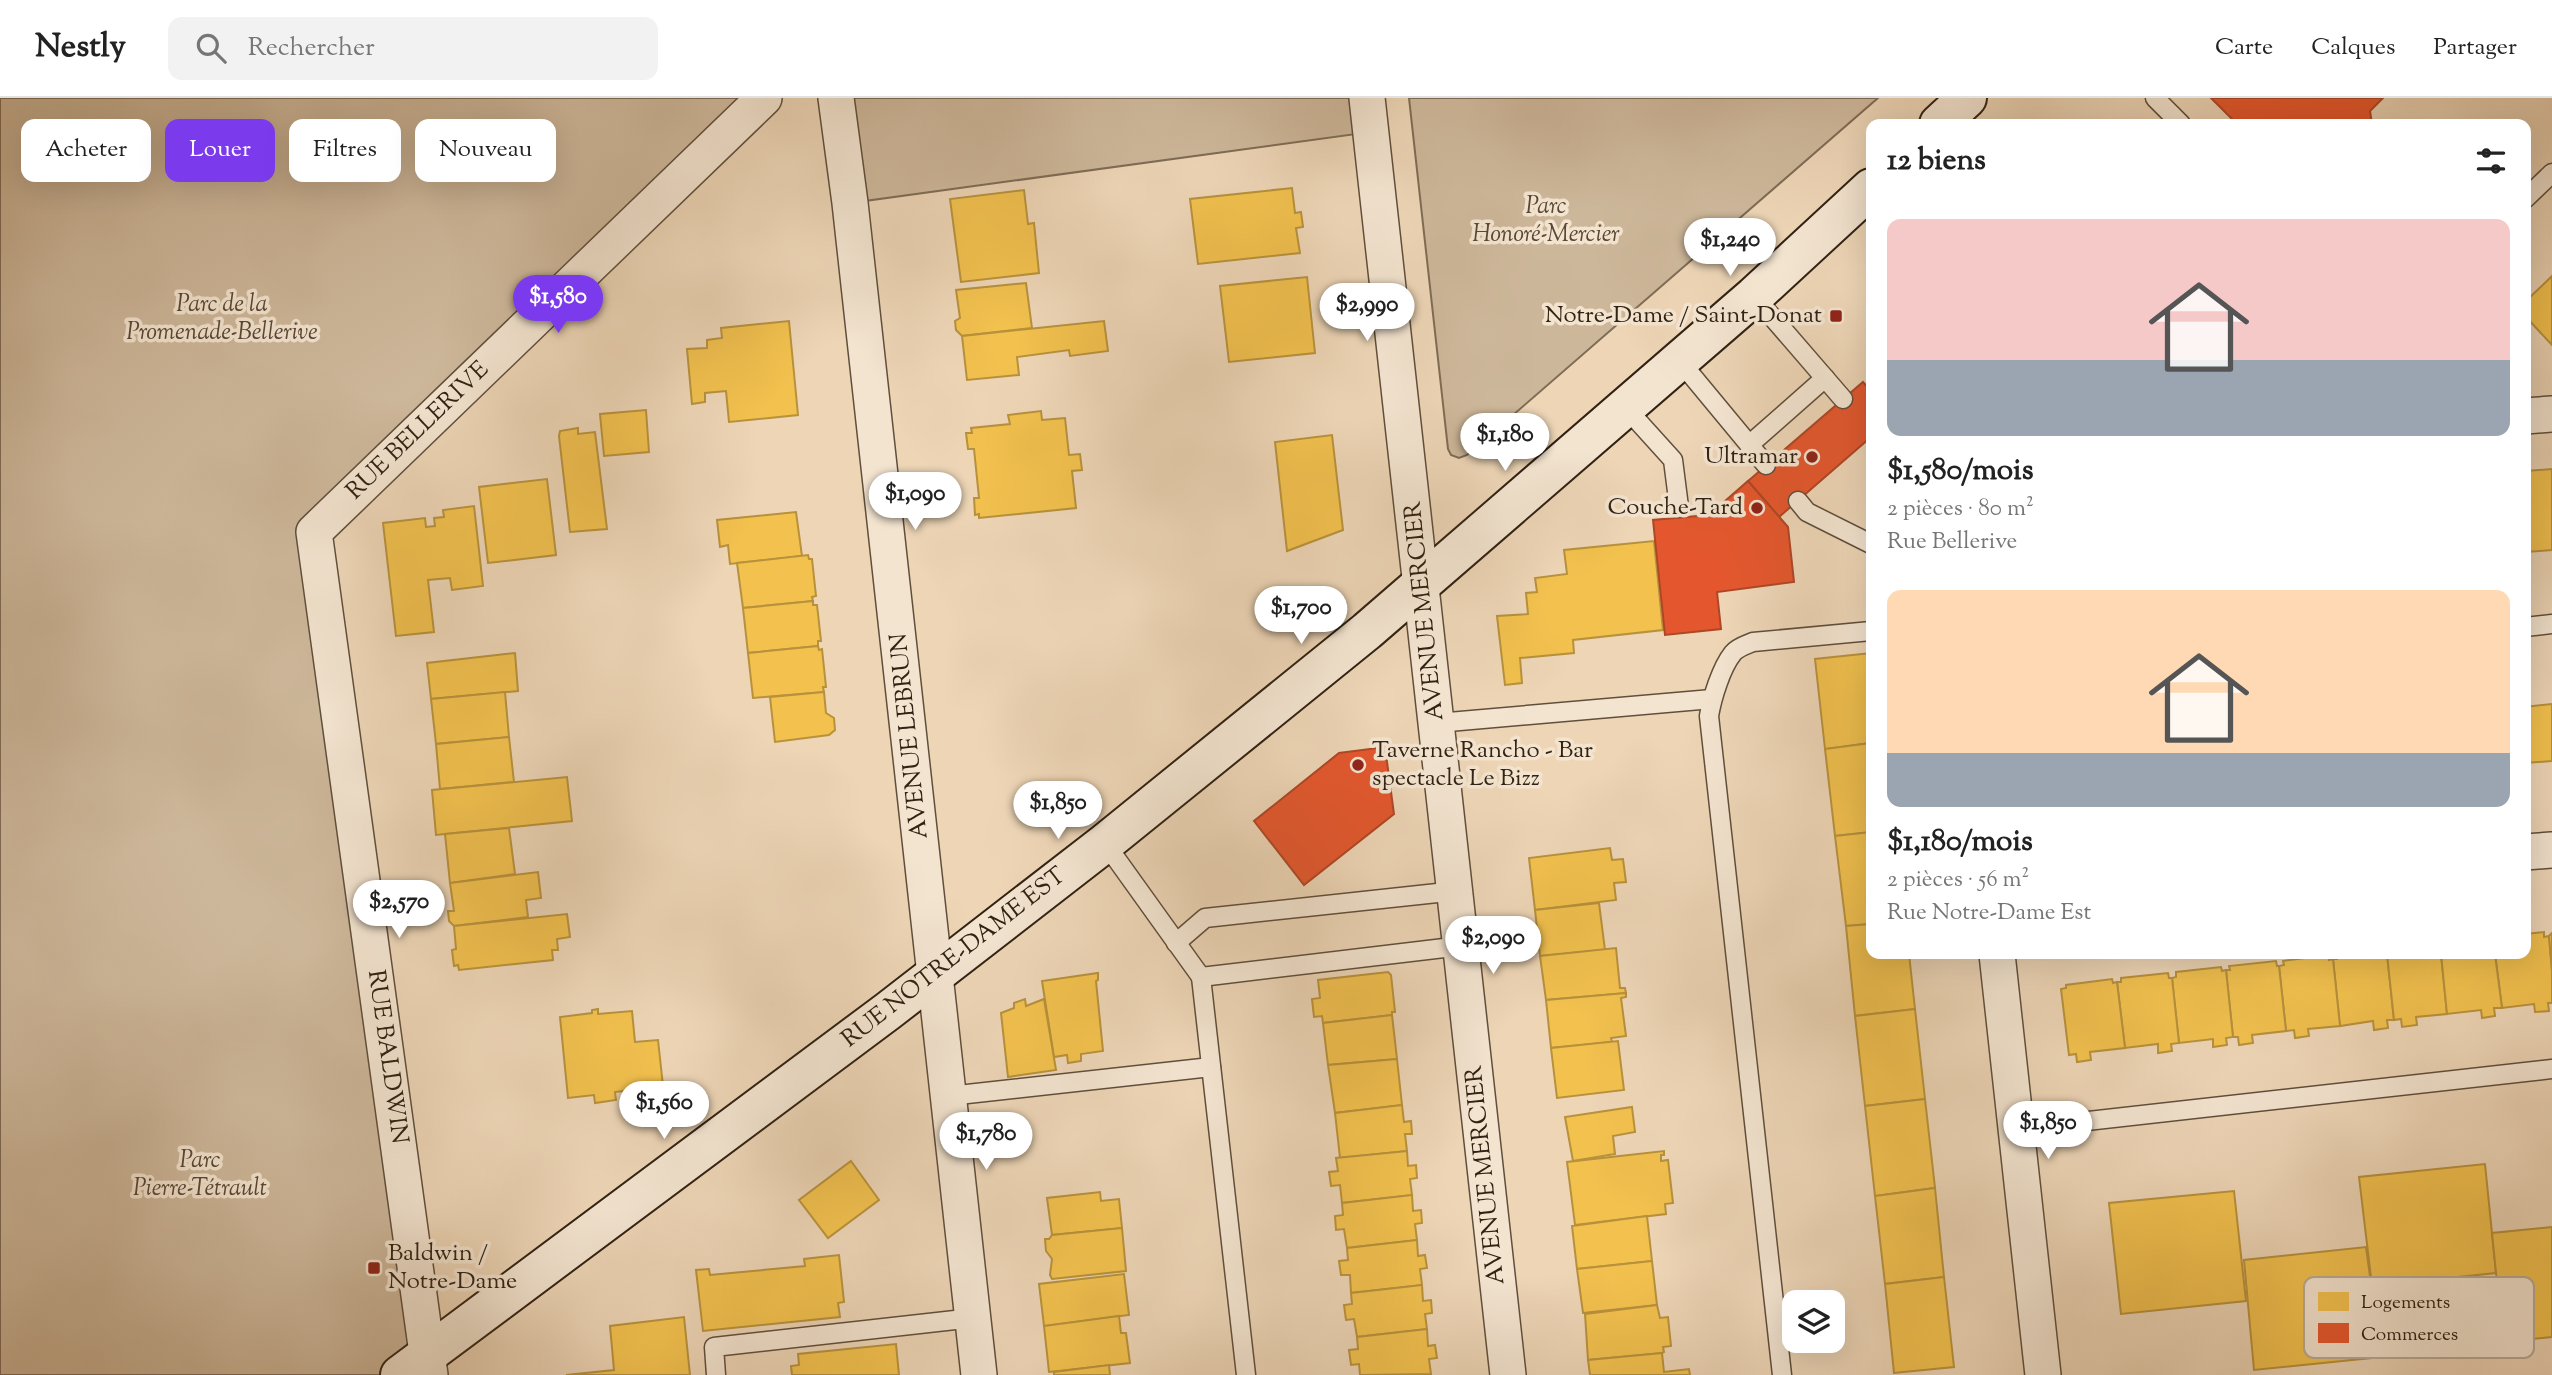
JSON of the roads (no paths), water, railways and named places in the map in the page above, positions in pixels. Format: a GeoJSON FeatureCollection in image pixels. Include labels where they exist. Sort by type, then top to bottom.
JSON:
{"type":"FeatureCollection","features":[{"type":"Feature","properties":{"kind":"main road"},"geometry":{"type":"LineString","coordinates":[[1944,119],[1967,98]]}},
{"type":"Feature","properties":{"kind":"main road","name":"RUE NOTRE-DAME EST"},"geometry":{"type":"LineString","coordinates":[[419,1368],[1105,843],[1367,631],[1754,296],[1866,193]]}},
{"type":"Feature","properties":{"kind":"street","name":"RUE BELLERIVE"},"geometry":{"type":"LineString","coordinates":[[314,532],[764,98]]}},
{"type":"Feature","properties":{"kind":"street","name":"AVENUE LEBRUN"},"geometry":{"type":"LineString","coordinates":[[836,98],[852,216],[979,1375]]}},
{"type":"Feature","properties":{"kind":"street","name":"AVENUE MERCIER"},"geometry":{"type":"LineString","coordinates":[[1367,98],[1508,1375]]}},
{"type":"Feature","properties":{"kind":"street"},"geometry":{"type":"LineString","coordinates":[[2531,416],[2552,414]]}},
{"type":"Feature","properties":{"kind":"street","name":"RUE BALDWIN"},"geometry":{"type":"LineString","coordinates":[[314,532],[419,1368]]}},
{"type":"Feature","properties":{"kind":"street"},"geometry":{"type":"LineString","coordinates":[[2531,851],[2552,849]]}},
{"type":"Feature","properties":{"kind":"street"},"geometry":{"type":"LineString","coordinates":[[1998,959],[2043,1375]]}},
{"type":"Feature","properties":{"kind":"lane"},"geometry":{"type":"LineString","coordinates":[[2155,98],[2171,119]]}},
{"type":"Feature","properties":{"kind":"lane"},"geometry":{"type":"LineString","coordinates":[[2531,193],[2552,173]]}},
{"type":"Feature","properties":{"kind":"lane"},"geometry":{"type":"LineString","coordinates":[[1754,296],[1843,399]]}},
{"type":"Feature","properties":{"kind":"lane"},"geometry":{"type":"LineString","coordinates":[[1679,360],[1766,465]]}},
{"type":"Feature","properties":{"kind":"lane"},"geometry":{"type":"LineString","coordinates":[[1749,445],[1825,378]]}},
{"type":"Feature","properties":{"kind":"lane"},"geometry":{"type":"LineString","coordinates":[[1626,408],[1673,460],[1679,508]]}},
{"type":"Feature","properties":{"kind":"lane"},"geometry":{"type":"LineString","coordinates":[[1798,501],[1807,512],[1866,542]]}},
{"type":"Feature","properties":{"kind":"lane"},"geometry":{"type":"LineString","coordinates":[[2531,626],[2552,624]]}},
{"type":"Feature","properties":{"kind":"lane"},"geometry":{"type":"LineString","coordinates":[[1782,1375],[1710,725],[1712,699],[1733,653],[1742,646],[1753,642],[1866,631]]}},
{"type":"Feature","properties":{"kind":"lane"},"geometry":{"type":"LineString","coordinates":[[1437,723],[1712,699]]}},
{"type":"Feature","properties":{"kind":"lane"},"geometry":{"type":"LineString","coordinates":[[1105,843],[1201,977],[1246,1375]]}},
{"type":"Feature","properties":{"kind":"lane"},"geometry":{"type":"LineString","coordinates":[[1176,943],[1205,918],[1456,891]]}},
{"type":"Feature","properties":{"kind":"lane"},"geometry":{"type":"LineString","coordinates":[[1201,977],[1461,946]]}},
{"type":"Feature","properties":{"kind":"lane"},"geometry":{"type":"LineString","coordinates":[[949,1096],[1212,1067]]}},
{"type":"Feature","properties":{"kind":"lane"},"geometry":{"type":"LineString","coordinates":[[2016,1129],[2552,1069]]}},
{"type":"Feature","properties":{"kind":"lane"},"geometry":{"type":"LineString","coordinates":[[716,1375],[714,1347],[973,1318]]}},
{"type":"Feature","properties":{"kind":"place","name":"Notre-Dame / Saint-Donat"},"geometry":{"type":"Point","coordinates":[1836,316]}},
{"type":"Feature","properties":{"kind":"place","name":"Ultramar"},"geometry":{"type":"Point","coordinates":[1812,457]}},
{"type":"Feature","properties":{"kind":"place","name":"Couche-Tard"},"geometry":{"type":"Point","coordinates":[1757,508]}},
{"type":"Feature","properties":{"kind":"place","name":"Taverne Rancho - Bar spectacle Le Bizz"},"geometry":{"type":"Point","coordinates":[1358,765]}},
{"type":"Feature","properties":{"kind":"place","name":"Baldwin / Notre-Dame"},"geometry":{"type":"Point","coordinates":[374,1268]}},
{"type":"Feature","properties":{"kind":"park label","name":"Parc Honoré-Mercier"},"geometry":{"type":"Point","coordinates":[1546,221]}},
{"type":"Feature","properties":{"kind":"park label","name":"Parc de la Promenade-Bellerive"},"geometry":{"type":"Point","coordinates":[222,319]}},
{"type":"Feature","properties":{"kind":"park label","name":"Parc Pierre-Tétrault"},"geometry":{"type":"Point","coordinates":[200,1175]}}]}
